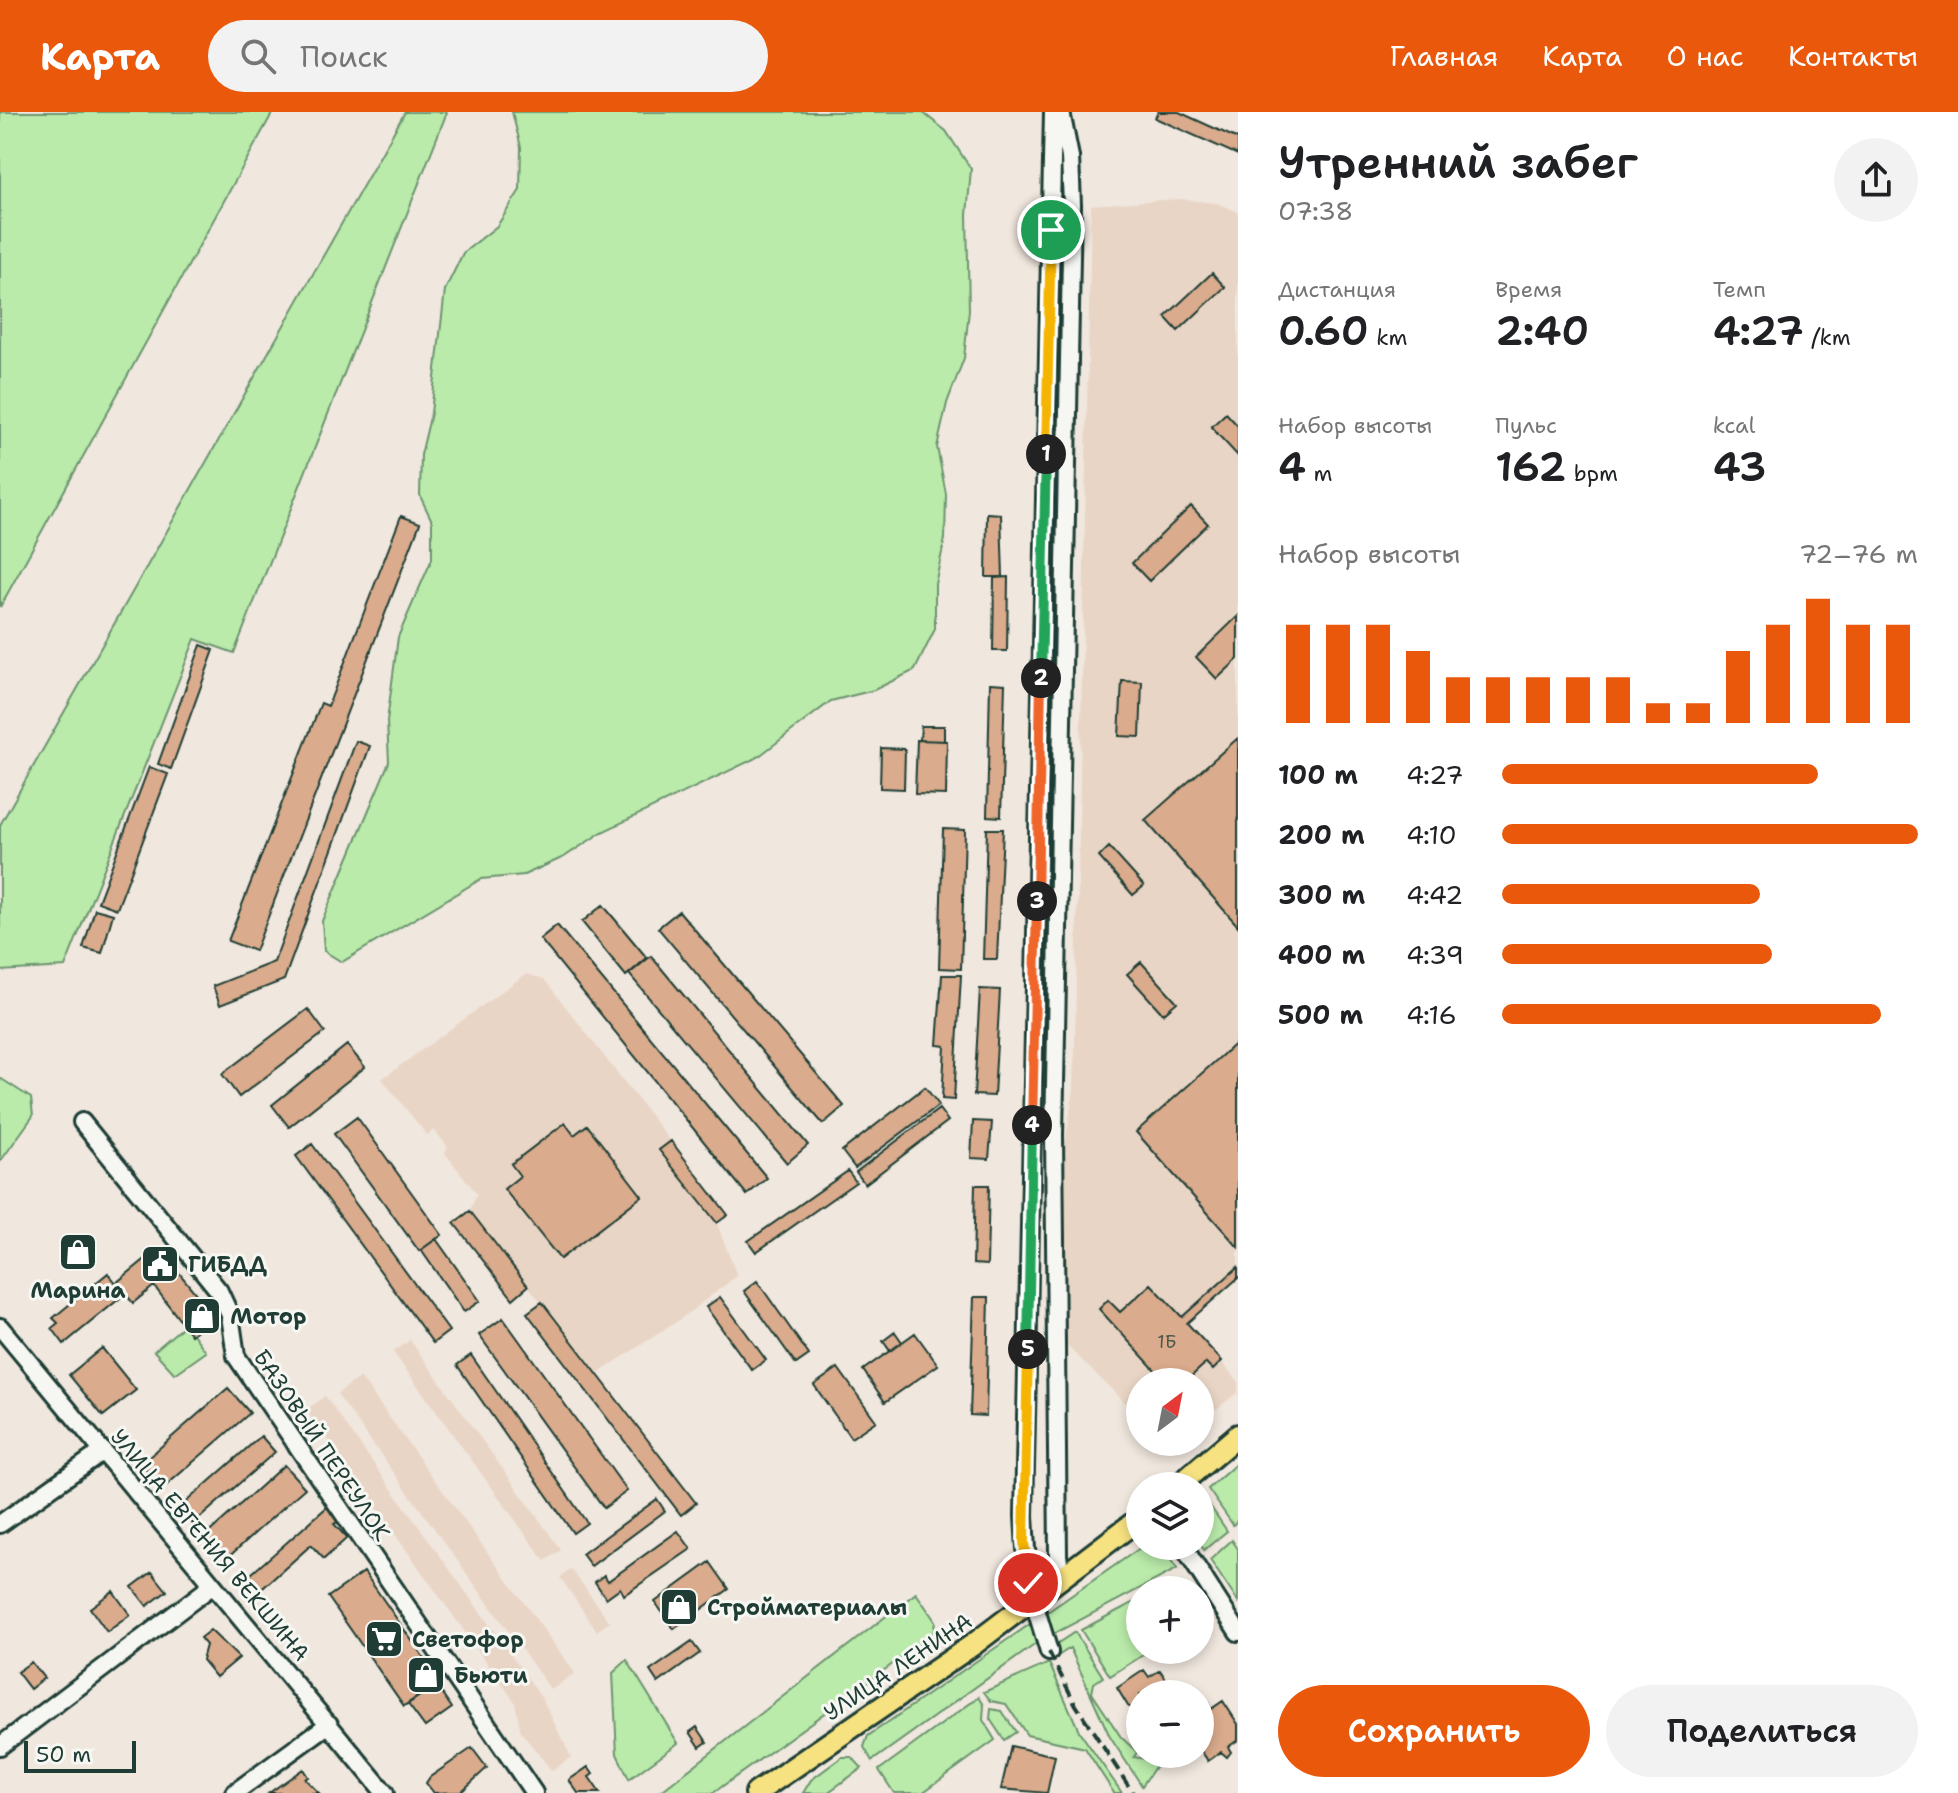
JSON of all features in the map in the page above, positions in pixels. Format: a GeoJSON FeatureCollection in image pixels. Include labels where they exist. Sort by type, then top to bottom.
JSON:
{"type":"FeatureCollection","features":[{"type":"Feature","properties":{"kind":"main road"},"geometry":{"type":"LineString","coordinates":[[1194,1472],[1238,1435]]}},
{"type":"Feature","properties":{"kind":"main road","name":"УЛИЦА ЛЕНИНА"},"geometry":{"type":"LineString","coordinates":[[756,1793],[1031,1602],[1126,1529]]}},
{"type":"Feature","properties":{"kind":"street"},"geometry":{"type":"LineString","coordinates":[[1049,1652],[1031,1602],[1025,1563],[1025,1501],[1053,112]]}},
{"type":"Feature","properties":{"kind":"street"},"geometry":{"type":"LineString","coordinates":[[1061,112],[1070,157],[1072,205],[1054,1135],[1058,1555],[1061,1580]]}},
{"type":"Feature","properties":{"kind":"street","name":"БАЗОВЫЙ ПЕРЕУЛОК"},"geometry":{"type":"LineString","coordinates":[[82,1122],[219,1291],[230,1315],[236,1356],[534,1793]]}},
{"type":"Feature","properties":{"kind":"street","name":"УЛИЦА ЕВГЕНИЯ ВЕКШИНА"},"geometry":{"type":"LineString","coordinates":[[0,1327],[385,1793]]}},
{"type":"Feature","properties":{"kind":"street"},"geometry":{"type":"LineString","coordinates":[[0,1524],[103,1451]]}},
{"type":"Feature","properties":{"kind":"street"},"geometry":{"type":"LineString","coordinates":[[1192,1560],[1238,1632]]}},
{"type":"Feature","properties":{"kind":"street"},"geometry":{"type":"LineString","coordinates":[[0,1746],[213,1585]]}},
{"type":"Feature","properties":{"kind":"street"},"geometry":{"type":"LineString","coordinates":[[234,1793],[329,1724]]}},
{"type":"Feature","properties":{"kind":"shaded area"},"geometry":{"type":"Polygon","coordinates":[[[1179,199],[1217,203],[1238,212],[1238,1278],[1187,1323],[1238,1381],[1238,1392],[1214,1411],[1214,1368],[1126,1368],[1126,1403],[1067,1346],[1065,1144],[1074,1089],[1091,205],[1179,199]]]}},
{"type":"Feature","properties":{"kind":"shaded area"},"geometry":{"type":"Polygon","coordinates":[[[526,974],[544,979],[728,1215],[717,1224],[737,1276],[679,1320],[597,1374],[470,1211],[477,1194],[445,1153],[448,1147],[434,1130],[427,1135],[382,1079],[526,974]]]}},
{"type":"Feature","properties":{"kind":"shaded area"},"geometry":{"type":"Polygon","coordinates":[[[410,1340],[561,1550],[545,1561],[393,1352],[410,1340]]]}},
{"type":"Feature","properties":{"kind":"shaded area"},"geometry":{"type":"Polygon","coordinates":[[[360,1377],[575,1673],[551,1690],[337,1394],[360,1377]]]}},
{"type":"Feature","properties":{"kind":"shaded area"},"geometry":{"type":"Polygon","coordinates":[[[325,1396],[542,1698],[571,1757],[552,1771],[521,1732],[515,1702],[306,1410],[325,1396]]]}},
{"type":"Feature","properties":{"kind":"shaded area"},"geometry":{"type":"Polygon","coordinates":[[[571,1569],[610,1622],[597,1631],[560,1577],[571,1569]]]}},
{"type":"Feature","properties":{"kind":"green space"},"geometry":{"type":"Polygon","coordinates":[[[0,112],[273,112],[0,607],[0,112]]]}},
{"type":"Feature","properties":{"kind":"green space"},"geometry":{"type":"Polygon","coordinates":[[[405,112],[447,112],[234,653],[195,639],[65,967],[0,971],[0,825],[405,112]]]}},
{"type":"Feature","properties":{"kind":"green space"},"geometry":{"type":"Polygon","coordinates":[[[512,112],[922,112],[946,131],[971,169],[967,215],[969,310],[964,358],[947,403],[937,447],[946,494],[945,539],[935,584],[935,629],[915,670],[874,690],[831,701],[758,757],[602,832],[564,857],[524,875],[481,879],[342,962],[324,951],[322,921],[389,762],[387,721],[398,637],[432,559],[432,521],[420,496],[421,455],[431,413],[445,290],[463,253],[497,226],[520,190],[521,147],[512,112]]]}},
{"type":"Feature","properties":{"kind":"green space"},"geometry":{"type":"Polygon","coordinates":[[[0,1078],[31,1098],[33,1116],[0,1162],[0,1078]]]}},
{"type":"Feature","properties":{"kind":"green space"},"geometry":{"type":"Polygon","coordinates":[[[186,1324],[206,1352],[175,1374],[154,1351],[186,1324]]]}},
{"type":"Feature","properties":{"kind":"green space"},"geometry":{"type":"Polygon","coordinates":[[[1238,1462],[1238,1520],[1233,1525],[1214,1498],[1214,1484],[1238,1462]]]}},
{"type":"Feature","properties":{"kind":"green space"},"geometry":{"type":"Polygon","coordinates":[[[1214,1512],[1227,1531],[1214,1542],[1214,1512]]]}},
{"type":"Feature","properties":{"kind":"green space"},"geometry":{"type":"Polygon","coordinates":[[[1232,1540],[1238,1549],[1238,1602],[1210,1560],[1214,1560],[1214,1556],[1232,1540]]]}},
{"type":"Feature","properties":{"kind":"green space"},"geometry":{"type":"Polygon","coordinates":[[[1126,1558],[1171,1560],[1177,1569],[1164,1576],[1126,1576],[1126,1596],[1040,1641],[872,1761],[864,1747],[868,1736],[1126,1558]]]}},
{"type":"Feature","properties":{"kind":"green space"},"geometry":{"type":"Polygon","coordinates":[[[916,1593],[935,1621],[933,1635],[713,1793],[659,1793],[916,1593]]]}},
{"type":"Feature","properties":{"kind":"green space"},"geometry":{"type":"Polygon","coordinates":[[[1126,1606],[1126,1664],[1129,1664],[1110,1676],[1081,1630],[1126,1606]]]}},
{"type":"Feature","properties":{"kind":"green space"},"geometry":{"type":"Polygon","coordinates":[[[1075,1632],[1103,1677],[1094,1683],[1092,1693],[1126,1742],[1126,1762],[1110,1737],[1070,1648],[1058,1656],[1055,1645],[1075,1632]]]}},
{"type":"Feature","properties":{"kind":"green space"},"geometry":{"type":"Polygon","coordinates":[[[627,1660],[678,1743],[629,1779],[617,1754],[613,1673],[627,1660]]]}},
{"type":"Feature","properties":{"kind":"green space"},"geometry":{"type":"Polygon","coordinates":[[[1049,1663],[1079,1731],[1122,1793],[1114,1793],[1085,1748],[1027,1735],[1006,1704],[991,1701],[984,1692],[1049,1663]]]}},
{"type":"Feature","properties":{"kind":"green space"},"geometry":{"type":"Polygon","coordinates":[[[979,1697],[984,1705],[983,1720],[995,1740],[922,1793],[894,1793],[879,1770],[979,1697]]]}},
{"type":"Feature","properties":{"kind":"green space"},"geometry":{"type":"Polygon","coordinates":[[[991,1709],[1002,1711],[1016,1732],[1004,1740],[990,1719],[991,1709]]]}},
{"type":"Feature","properties":{"kind":"green space"},"geometry":{"type":"Polygon","coordinates":[[[842,1757],[852,1757],[862,1768],[827,1793],[803,1793],[811,1780],[842,1757]]]}},
{"type":"Feature","properties":{"kind":"green space"},"geometry":{"type":"Polygon","coordinates":[[[1130,1768],[1154,1768],[1142,1786],[1130,1768]]]}},
{"type":"Feature","properties":{"kind":"building"},"geometry":{"type":"Polygon","coordinates":[[[1158,112],[1179,112],[1238,139],[1238,155],[1155,118],[1158,112]]]}},
{"type":"Feature","properties":{"kind":"building"},"geometry":{"type":"Polygon","coordinates":[[[1212,273],[1225,287],[1178,331],[1165,317],[1212,273]]]}},
{"type":"Feature","properties":{"kind":"building"},"geometry":{"type":"Polygon","coordinates":[[[1226,413],[1238,426],[1238,456],[1211,427],[1226,413]]]}},
{"type":"Feature","properties":{"kind":"building"},"geometry":{"type":"Polygon","coordinates":[[[1191,506],[1208,524],[1149,581],[1132,563],[1191,506]]]}},
{"type":"Feature","properties":{"kind":"building"},"geometry":{"type":"Polygon","coordinates":[[[987,513],[1001,514],[1003,577],[986,577],[987,513]]]}},
{"type":"Feature","properties":{"kind":"building"},"geometry":{"type":"Polygon","coordinates":[[[401,516],[420,523],[255,951],[228,941],[321,703],[328,706],[401,516]]]}},
{"type":"Feature","properties":{"kind":"building"},"geometry":{"type":"Polygon","coordinates":[[[1008,577],[1007,651],[993,651],[994,578],[1008,577]]]}},
{"type":"Feature","properties":{"kind":"building"},"geometry":{"type":"Polygon","coordinates":[[[1238,616],[1238,659],[1217,679],[1196,657],[1238,616]]]}},
{"type":"Feature","properties":{"kind":"building"},"geometry":{"type":"Polygon","coordinates":[[[201,645],[214,650],[171,769],[158,764],[201,645]]]}},
{"type":"Feature","properties":{"kind":"building"},"geometry":{"type":"Polygon","coordinates":[[[1122,681],[1142,682],[1140,737],[1119,736],[1122,681]]]}},
{"type":"Feature","properties":{"kind":"building"},"geometry":{"type":"Polygon","coordinates":[[[990,683],[1005,684],[1001,817],[987,816],[990,683]]]}},
{"type":"Feature","properties":{"kind":"building"},"geometry":{"type":"Polygon","coordinates":[[[921,726],[944,726],[944,741],[920,740],[921,726]]]}},
{"type":"Feature","properties":{"kind":"building"},"geometry":{"type":"Polygon","coordinates":[[[1238,738],[1238,926],[1145,820],[1238,738]]]}},
{"type":"Feature","properties":{"kind":"building"},"geometry":{"type":"Polygon","coordinates":[[[917,740],[947,741],[946,795],[915,794],[917,740]]]}},
{"type":"Feature","properties":{"kind":"building"},"geometry":{"type":"Polygon","coordinates":[[[356,741],[370,746],[284,980],[220,1005],[213,986],[274,962],[356,741]]]}},
{"type":"Feature","properties":{"kind":"building"},"geometry":{"type":"Polygon","coordinates":[[[881,748],[905,749],[904,789],[880,788],[881,748]]]}},
{"type":"Feature","properties":{"kind":"building"},"geometry":{"type":"Polygon","coordinates":[[[149,767],[168,774],[117,909],[98,902],[149,767]]]}},
{"type":"Feature","properties":{"kind":"building"},"geometry":{"type":"Polygon","coordinates":[[[943,829],[965,830],[961,969],[939,968],[943,829]]]}},
{"type":"Feature","properties":{"kind":"building"},"geometry":{"type":"Polygon","coordinates":[[[987,829],[1003,829],[997,959],[983,959],[987,829]]]}},
{"type":"Feature","properties":{"kind":"building"},"geometry":{"type":"Polygon","coordinates":[[[1109,847],[1144,886],[1133,895],[1099,857],[1109,847]]]}},
{"type":"Feature","properties":{"kind":"building"},"geometry":{"type":"Polygon","coordinates":[[[603,905],[647,958],[626,976],[582,922],[603,905]]]}},
{"type":"Feature","properties":{"kind":"building"},"geometry":{"type":"Polygon","coordinates":[[[95,909],[113,914],[102,953],[83,948],[95,909]]]}},
{"type":"Feature","properties":{"kind":"building"},"geometry":{"type":"Polygon","coordinates":[[[679,911],[844,1106],[823,1124],[658,928],[679,911]]]}},
{"type":"Feature","properties":{"kind":"building"},"geometry":{"type":"Polygon","coordinates":[[[557,925],[767,1178],[747,1195],[540,939],[557,925]]]}},
{"type":"Feature","properties":{"kind":"building"},"geometry":{"type":"Polygon","coordinates":[[[651,956],[808,1145],[787,1163],[629,974],[651,956]]]}},
{"type":"Feature","properties":{"kind":"building"},"geometry":{"type":"Polygon","coordinates":[[[1141,962],[1177,1002],[1163,1014],[1127,974],[1141,962]]]}},
{"type":"Feature","properties":{"kind":"building"},"geometry":{"type":"Polygon","coordinates":[[[942,975],[961,975],[954,1100],[942,1099],[945,1046],[937,1045],[942,975]]]}},
{"type":"Feature","properties":{"kind":"building"},"geometry":{"type":"Polygon","coordinates":[[[980,989],[1000,990],[994,1096],[974,1095],[980,989]]]}},
{"type":"Feature","properties":{"kind":"building"},"geometry":{"type":"Polygon","coordinates":[[[308,1009],[325,1032],[239,1097],[222,1074],[308,1009]]]}},
{"type":"Feature","properties":{"kind":"building"},"geometry":{"type":"Polygon","coordinates":[[[1238,1041],[1238,1247],[1136,1132],[1238,1041]]]}},
{"type":"Feature","properties":{"kind":"building"},"geometry":{"type":"Polygon","coordinates":[[[347,1045],[365,1067],[289,1127],[272,1105],[347,1045]]]}},
{"type":"Feature","properties":{"kind":"building"},"geometry":{"type":"Polygon","coordinates":[[[925,1087],[939,1105],[855,1168],[842,1151],[925,1087]]]}},
{"type":"Feature","properties":{"kind":"building"},"geometry":{"type":"Polygon","coordinates":[[[939,1109],[948,1121],[865,1184],[856,1172],[939,1109]]]}},
{"type":"Feature","properties":{"kind":"building"},"geometry":{"type":"Polygon","coordinates":[[[357,1117],[442,1235],[419,1251],[334,1134],[357,1117]]]}},
{"type":"Feature","properties":{"kind":"building"},"geometry":{"type":"Polygon","coordinates":[[[973,1121],[992,1122],[989,1159],[971,1158],[973,1121]]]}},
{"type":"Feature","properties":{"kind":"building"},"geometry":{"type":"Polygon","coordinates":[[[565,1123],[574,1135],[587,1125],[642,1196],[560,1259],[504,1189],[520,1176],[511,1164],[565,1123]]]}},
{"type":"Feature","properties":{"kind":"building"},"geometry":{"type":"Polygon","coordinates":[[[671,1141],[728,1215],[717,1223],[659,1150],[671,1141]]]}},
{"type":"Feature","properties":{"kind":"building"},"geometry":{"type":"Polygon","coordinates":[[[312,1144],[449,1331],[433,1343],[296,1156],[312,1144]]]}},
{"type":"Feature","properties":{"kind":"building"},"geometry":{"type":"Polygon","coordinates":[[[848,1171],[856,1182],[756,1252],[748,1241],[848,1171]]]}},
{"type":"Feature","properties":{"kind":"building"},"geometry":{"type":"Polygon","coordinates":[[[975,1185],[989,1185],[987,1265],[973,1264],[975,1185]]]}},
{"type":"Feature","properties":{"kind":"building"},"geometry":{"type":"Polygon","coordinates":[[[470,1211],[528,1286],[513,1299],[454,1223],[470,1211]]]}},
{"type":"Feature","properties":{"kind":"building"},"geometry":{"type":"Polygon","coordinates":[[[436,1239],[480,1301],[464,1312],[421,1250],[436,1239]]]}},
{"type":"Feature","properties":{"kind":"building"},"geometry":{"type":"Polygon","coordinates":[[[159,1248],[214,1316],[191,1335],[154,1286],[133,1303],[116,1283],[159,1248]]]}},
{"type":"Feature","properties":{"kind":"building"},"geometry":{"type":"Polygon","coordinates":[[[1238,1267],[1238,1278],[1187,1323],[1222,1361],[1214,1369],[1206,1363],[1200,1368],[1153,1368],[1099,1309],[1108,1300],[1120,1312],[1151,1284],[1182,1317],[1238,1267]]]}},
{"type":"Feature","properties":{"kind":"building"},"geometry":{"type":"Polygon","coordinates":[[[108,1273],[125,1294],[64,1344],[52,1328],[58,1323],[53,1318],[108,1273]]]}},
{"type":"Feature","properties":{"kind":"building"},"geometry":{"type":"Polygon","coordinates":[[[757,1281],[809,1355],[796,1364],[744,1291],[757,1281]]]}},
{"type":"Feature","properties":{"kind":"building"},"geometry":{"type":"Polygon","coordinates":[[[720,1297],[766,1360],[752,1370],[706,1307],[720,1297]]]}},
{"type":"Feature","properties":{"kind":"building"},"geometry":{"type":"Polygon","coordinates":[[[974,1297],[989,1297],[986,1416],[970,1415],[974,1297]]]}},
{"type":"Feature","properties":{"kind":"building"},"geometry":{"type":"Polygon","coordinates":[[[542,1302],[696,1503],[681,1515],[527,1313],[542,1302]]]}},
{"type":"Feature","properties":{"kind":"building"},"geometry":{"type":"Polygon","coordinates":[[[503,1318],[627,1491],[604,1508],[479,1335],[503,1318]]]}},
{"type":"Feature","properties":{"kind":"building"},"geometry":{"type":"Polygon","coordinates":[[[895,1332],[902,1342],[890,1351],[883,1341],[895,1332]]]}},
{"type":"Feature","properties":{"kind":"building"},"geometry":{"type":"Polygon","coordinates":[[[915,1333],[938,1365],[885,1402],[863,1370],[915,1333]]]}},
{"type":"Feature","properties":{"kind":"building"},"geometry":{"type":"Polygon","coordinates":[[[102,1348],[136,1390],[103,1416],[69,1375],[102,1348]]]}},
{"type":"Feature","properties":{"kind":"building"},"geometry":{"type":"Polygon","coordinates":[[[471,1355],[587,1523],[573,1533],[457,1365],[471,1355]]]}},
{"type":"Feature","properties":{"kind":"building"},"geometry":{"type":"Polygon","coordinates":[[[838,1368],[876,1421],[851,1438],[814,1385],[838,1368]]]}},
{"type":"Feature","properties":{"kind":"building"},"geometry":{"type":"Polygon","coordinates":[[[228,1388],[250,1413],[162,1489],[141,1464],[228,1388]]]}},
{"type":"Feature","properties":{"kind":"building"},"geometry":{"type":"Polygon","coordinates":[[[261,1436],[275,1452],[193,1524],[179,1508],[261,1436]]]}},
{"type":"Feature","properties":{"kind":"building"},"geometry":{"type":"Polygon","coordinates":[[[284,1465],[305,1488],[225,1560],[204,1537],[284,1465]]]}},
{"type":"Feature","properties":{"kind":"building"},"geometry":{"type":"Polygon","coordinates":[[[657,1499],[665,1511],[591,1566],[582,1554],[657,1499]]]}},
{"type":"Feature","properties":{"kind":"building"},"geometry":{"type":"Polygon","coordinates":[[[327,1507],[339,1521],[334,1524],[347,1538],[324,1559],[311,1545],[255,1595],[243,1581],[327,1507]]]}},
{"type":"Feature","properties":{"kind":"building"},"geometry":{"type":"Polygon","coordinates":[[[678,1531],[691,1549],[624,1595],[620,1588],[606,1598],[595,1582],[604,1575],[608,1581],[678,1531]]]}},
{"type":"Feature","properties":{"kind":"building"},"geometry":{"type":"Polygon","coordinates":[[[710,1562],[729,1589],[674,1629],[655,1602],[710,1562]]]}},
{"type":"Feature","properties":{"kind":"building"},"geometry":{"type":"Polygon","coordinates":[[[152,1572],[167,1591],[147,1606],[132,1587],[152,1572]]]}},
{"type":"Feature","properties":{"kind":"building","name":"Светофор"},"geometry":{"type":"Polygon","coordinates":[[[364,1572],[440,1681],[404,1706],[328,1597],[364,1572]]]}},
{"type":"Feature","properties":{"kind":"building"},"geometry":{"type":"Polygon","coordinates":[[[113,1591],[130,1615],[107,1632],[90,1608],[113,1591]]]}},
{"type":"Feature","properties":{"kind":"building"},"geometry":{"type":"Polygon","coordinates":[[[210,1630],[239,1658],[216,1677],[202,1660],[206,1645],[200,1638],[210,1630]]]}},
{"type":"Feature","properties":{"kind":"building"},"geometry":{"type":"Polygon","coordinates":[[[692,1642],[700,1653],[658,1683],[650,1671],[692,1642]]]}},
{"type":"Feature","properties":{"kind":"building"},"geometry":{"type":"Polygon","coordinates":[[[31,1662],[44,1678],[30,1689],[17,1672],[31,1662]]]}},
{"type":"Feature","properties":{"kind":"building"},"geometry":{"type":"Polygon","coordinates":[[[1144,1670],[1149,1677],[1160,1670],[1167,1680],[1129,1680],[1144,1670]]]}},
{"type":"Feature","properties":{"kind":"building"},"geometry":{"type":"Polygon","coordinates":[[[1126,1682],[1126,1703],[1117,1688],[1126,1682]]]}},
{"type":"Feature","properties":{"kind":"building"},"geometry":{"type":"Polygon","coordinates":[[[436,1685],[452,1708],[425,1727],[408,1704],[436,1685]]]}},
{"type":"Feature","properties":{"kind":"building"},"geometry":{"type":"Polygon","coordinates":[[[1223,1701],[1238,1724],[1238,1740],[1228,1747],[1231,1752],[1227,1757],[1221,1752],[1214,1757],[1214,1707],[1223,1701]]]}},
{"type":"Feature","properties":{"kind":"building"},"geometry":{"type":"Polygon","coordinates":[[[697,1727],[707,1742],[700,1747],[690,1732],[697,1727]]]}},
{"type":"Feature","properties":{"kind":"building"},"geometry":{"type":"Polygon","coordinates":[[[1011,1746],[1055,1756],[1047,1793],[1001,1789],[1011,1746]]]}},
{"type":"Feature","properties":{"kind":"building"},"geometry":{"type":"Polygon","coordinates":[[[472,1748],[487,1768],[461,1792],[434,1793],[426,1783],[430,1777],[472,1748]]]}},
{"type":"Feature","properties":{"kind":"building"},"geometry":{"type":"Polygon","coordinates":[[[588,1767],[593,1774],[589,1777],[600,1793],[578,1793],[569,1780],[588,1767]]]}},
{"type":"Feature","properties":{"kind":"building"},"geometry":{"type":"Polygon","coordinates":[[[303,1769],[308,1777],[305,1779],[319,1793],[269,1793],[303,1769]]]}},
{"type":"Feature","properties":{"kind":"railway"},"geometry":{"type":"LineString","coordinates":[[1049,1652],[1076,1705],[1133,1793]]}},
{"type":"Feature","properties":{"kind":"place","name":"Марина"},"geometry":{"type":"Point","coordinates":[78,1252]}},
{"type":"Feature","properties":{"kind":"place","name":"ГИБДД"},"geometry":{"type":"Point","coordinates":[160,1264]}},
{"type":"Feature","properties":{"kind":"place","name":"Мотор"},"geometry":{"type":"Point","coordinates":[202,1316]}},
{"type":"Feature","properties":{"kind":"place","name":"Стройматериалы"},"geometry":{"type":"Point","coordinates":[679,1607]}},
{"type":"Feature","properties":{"kind":"place","name":"Светофор"},"geometry":{"type":"Point","coordinates":[384,1639]}},
{"type":"Feature","properties":{"kind":"place","name":"Бьюти"},"geometry":{"type":"Point","coordinates":[426,1675]}},
{"type":"Feature","properties":{"kind":"route"},"geometry":{"type":"LineString","coordinates":[[1028,1583],[1024,1516],[1051,230]]}}]}
